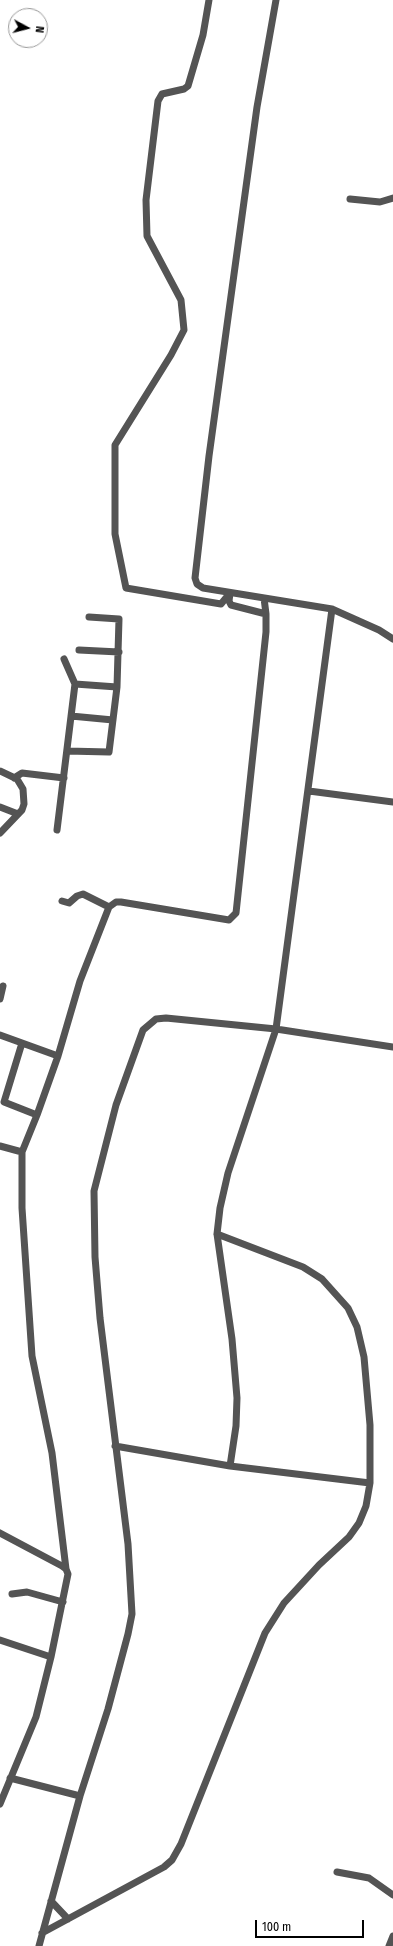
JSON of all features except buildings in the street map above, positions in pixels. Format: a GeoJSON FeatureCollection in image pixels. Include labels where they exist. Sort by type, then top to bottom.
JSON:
{"type":"FeatureCollection","features":[{"type":"Feature","properties":{"kind":"street"},"geometry":{"type":"LineString","coordinates":[[209,0],[203,35],[188,86],[184,89],[162,94],[158,101],[146,200],[147,236],[181,300],[184,330],[116,445],[115,534],[126,588],[221,604],[230,593]]}},
{"type":"Feature","properties":{"kind":"street"},"geometry":{"type":"LineString","coordinates":[[276,0],[257,107],[209,456],[196,578],[197,584],[203,588],[332,609],[379,630],[393,639]]}},
{"type":"Feature","properties":{"kind":"street"},"geometry":{"type":"LineString","coordinates":[[350,199],[380,202],[393,198]]}},
{"type":"Feature","properties":{"kind":"street"},"geometry":{"type":"LineString","coordinates":[[230,593],[229,601],[231,605],[266,614]]}},
{"type":"Feature","properties":{"kind":"street"},"geometry":{"type":"LineString","coordinates":[[0,1804],[36,1717],[51,1656],[68,1574],[66,1569],[52,1453],[32,1356],[22,1208],[22,1152],[38,1115],[58,1056],[80,981],[109,907],[116,902],[121,902],[229,920],[236,913],[266,632],[264,598]]}},
{"type":"Feature","properties":{"kind":"street"},"geometry":{"type":"LineString","coordinates":[[230,1466],[236,1426],[237,1398],[232,1339],[217,1234],[220,1208],[228,1173],[276,1029],[332,609]]}},
{"type":"Feature","properties":{"kind":"street"},"geometry":{"type":"LineString","coordinates":[[67,751],[109,752],[117,687],[119,619],[89,617]]}},
{"type":"Feature","properties":{"kind":"street"},"geometry":{"type":"LineString","coordinates":[[79,650],[119,652]]}},
{"type":"Feature","properties":{"kind":"street"},"geometry":{"type":"LineString","coordinates":[[57,830],[76,684],[64,659]]}},
{"type":"Feature","properties":{"kind":"street"},"geometry":{"type":"LineString","coordinates":[[76,684],[117,687]]}},
{"type":"Feature","properties":{"kind":"street"},"geometry":{"type":"LineString","coordinates":[[71,716],[113,720]]}},
{"type":"Feature","properties":{"kind":"street"},"geometry":{"type":"LineString","coordinates":[[0,771],[14,778],[22,789],[24,796],[22,810],[0,833]]}},
{"type":"Feature","properties":{"kind":"street"},"geometry":{"type":"LineString","coordinates":[[14,778],[22,773],[64,778]]}},
{"type":"Feature","properties":{"kind":"street"},"geometry":{"type":"LineString","coordinates":[[308,791],[393,802]]}},
{"type":"Feature","properties":{"kind":"street"},"geometry":{"type":"LineString","coordinates":[[0,807],[18,814]]}},
{"type":"Feature","properties":{"kind":"street"},"geometry":{"type":"LineString","coordinates":[[62,901],[69,903],[80,894],[83,894],[109,907]]}},
{"type":"Feature","properties":{"kind":"street"},"geometry":{"type":"LineString","coordinates":[[0,1000],[3,986]]}},
{"type":"Feature","properties":{"kind":"street"},"geometry":{"type":"LineString","coordinates":[[39,1946],[80,1796],[108,1710],[132,1614],[128,1544],[115,1446],[95,1257],[94,1191],[116,1105],[143,1030],[156,1019],[166,1018],[276,1029],[393,1047]]}},
{"type":"Feature","properties":{"kind":"street"},"geometry":{"type":"LineString","coordinates":[[0,1034],[58,1056]]}},
{"type":"Feature","properties":{"kind":"street"},"geometry":{"type":"LineString","coordinates":[[22,1043],[2,1101],[38,1115]]}},
{"type":"Feature","properties":{"kind":"street"},"geometry":{"type":"LineString","coordinates":[[0,1146],[22,1152]]}},
{"type":"Feature","properties":{"kind":"street"},"geometry":{"type":"LineString","coordinates":[[42,1932],[164,1867],[172,1860],[181,1844],[264,1633],[284,1603],[319,1565],[349,1537],[359,1523],[366,1506],[370,1483],[370,1425],[364,1364],[357,1328],[348,1308],[322,1279],[303,1267],[217,1234]]}},
{"type":"Feature","properties":{"kind":"street"},"geometry":{"type":"LineString","coordinates":[[115,1446],[230,1466],[370,1483]]}},
{"type":"Feature","properties":{"kind":"street"},"geometry":{"type":"LineString","coordinates":[[0,1533],[66,1569]]}},
{"type":"Feature","properties":{"kind":"street"},"geometry":{"type":"LineString","coordinates":[[12,1594],[27,1592],[63,1602]]}},
{"type":"Feature","properties":{"kind":"street"},"geometry":{"type":"LineString","coordinates":[[0,1640],[51,1656]]}},
{"type":"Feature","properties":{"kind":"street"},"geometry":{"type":"LineString","coordinates":[[10,1778],[80,1796]]}},
{"type":"Feature","properties":{"kind":"street"},"geometry":{"type":"LineString","coordinates":[[337,1872],[369,1878],[393,1895]]}},
{"type":"Feature","properties":{"kind":"street"},"geometry":{"type":"LineString","coordinates":[[51,1901],[68,1919]]}},
{"type":"Feature","properties":{"kind":"street"},"geometry":{"type":"LineString","coordinates":[[389,1946],[393,1936]]}}]}
